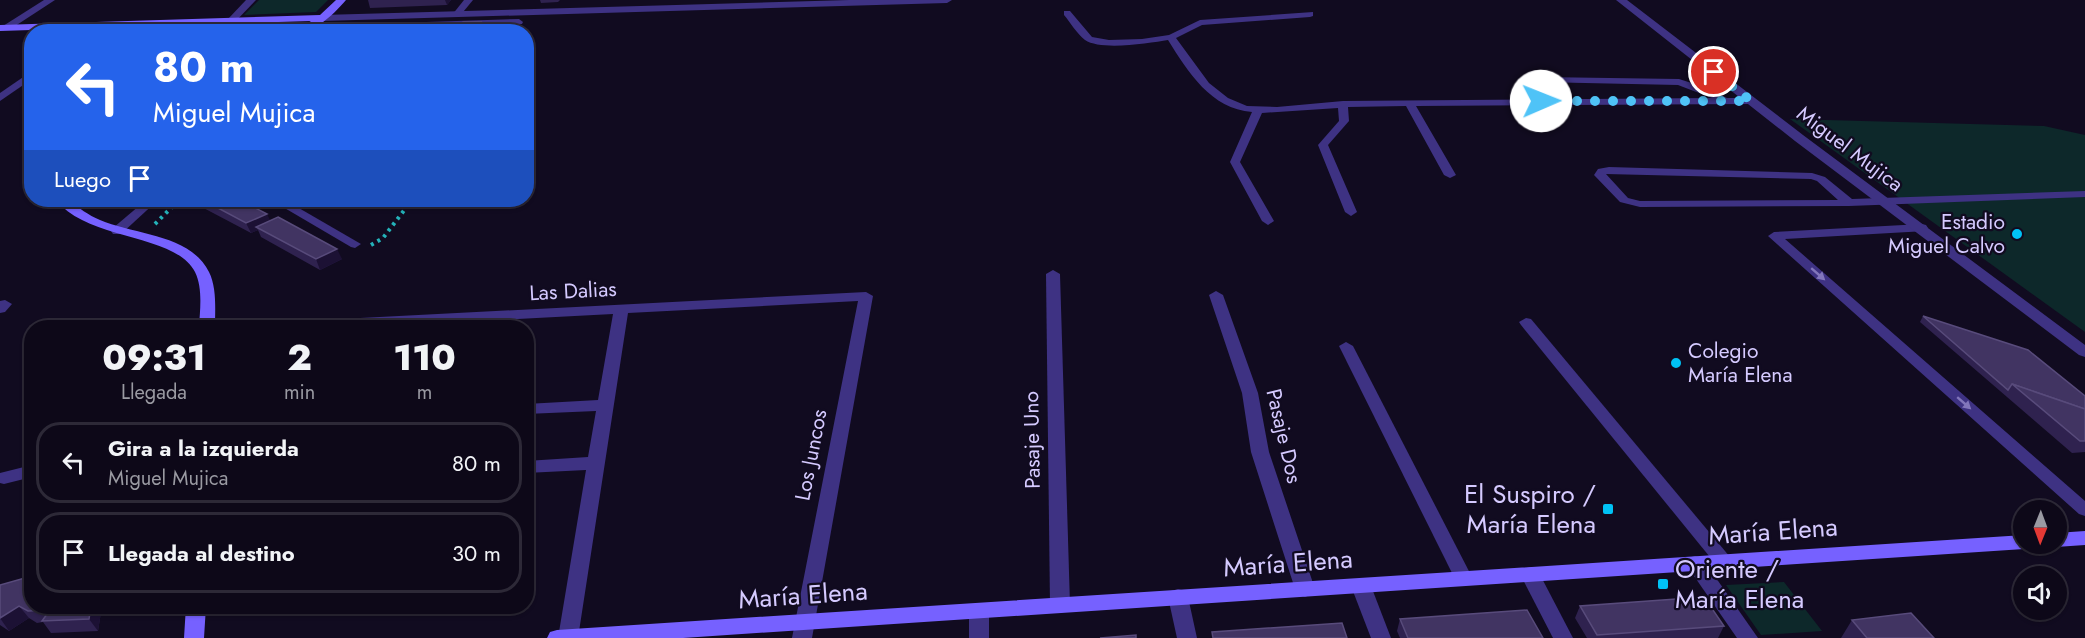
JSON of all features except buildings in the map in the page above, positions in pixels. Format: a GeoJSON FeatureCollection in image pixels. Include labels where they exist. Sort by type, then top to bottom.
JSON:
{"type":"FeatureCollection","features":[{"type":"Feature","properties":{"kind":"street"},"geometry":{"type":"LineString","coordinates":[[3,28],[50,0]]}},
{"type":"Feature","properties":{"kind":"street"},"geometry":{"type":"LineString","coordinates":[[231,21],[251,0]]}},
{"type":"Feature","properties":{"kind":"street"},"geometry":{"type":"LineString","coordinates":[[312,24],[322,18],[341,0]]}},
{"type":"Feature","properties":{"kind":"street"},"geometry":{"type":"LineString","coordinates":[[171,24],[526,13],[702,4],[947,0]]}},
{"type":"Feature","properties":{"kind":"street","name":"Miguel Mujica"},"geometry":{"type":"LineString","coordinates":[[1621,0],[1751,101],[2085,352]]}},
{"type":"Feature","properties":{"kind":"street"},"geometry":{"type":"LineString","coordinates":[[3,28],[24,28]]}},
{"type":"Feature","properties":{"kind":"street"},"geometry":{"type":"LineString","coordinates":[[0,98],[24,80]]}},
{"type":"Feature","properties":{"kind":"street"},"geometry":{"type":"LineString","coordinates":[[69,207],[80,217],[117,231],[176,248],[196,262],[205,279],[208,296],[207,320]]}},
{"type":"Feature","properties":{"kind":"street","name":"Pasaje Uno"},"geometry":{"type":"LineString","coordinates":[[1053,274],[1060,605]]}},
{"type":"Feature","properties":{"kind":"street","name":"Pasaje Dos"},"geometry":{"type":"LineString","coordinates":[[1216,295],[1250,393],[1260,452],[1305,589]]}},
{"type":"Feature","properties":{"kind":"street","name":"Las Dalias"},"geometry":{"type":"LineString","coordinates":[[414,320],[866,296]]}},
{"type":"Feature","properties":{"kind":"street","name":"Los Juncos"},"geometry":{"type":"LineString","coordinates":[[803,630],[866,296]]}},
{"type":"Feature","properties":{"kind":"street"},"geometry":{"type":"LineString","coordinates":[[565,638],[597,463],[621,309]]}},
{"type":"Feature","properties":{"kind":"street"},"geometry":{"type":"LineString","coordinates":[[534,409],[606,405]]}},
{"type":"Feature","properties":{"kind":"street"},"geometry":{"type":"LineString","coordinates":[[534,466],[597,463]]}},
{"type":"Feature","properties":{"kind":"street"},"geometry":{"type":"LineString","coordinates":[[4,478],[24,473]]}},
{"type":"Feature","properties":{"kind":"street"},"geometry":{"type":"LineString","coordinates":[[2067,539],[2085,538]]}},
{"type":"Feature","properties":{"kind":"street","name":"María Elena"},"geometry":{"type":"LineString","coordinates":[[565,638],[803,630],[979,611],[1060,605],[2013,543]]}},
{"type":"Feature","properties":{"kind":"street"},"geometry":{"type":"LineString","coordinates":[[1695,563],[1748,638]]}},
{"type":"Feature","properties":{"kind":"street"},"geometry":{"type":"LineString","coordinates":[[1530,574],[1563,638]]}},
{"type":"Feature","properties":{"kind":"street"},"geometry":{"type":"LineString","coordinates":[[1361,586],[1381,638]]}},
{"type":"Feature","properties":{"kind":"street"},"geometry":{"type":"LineString","coordinates":[[1178,597],[1187,638]]}},
{"type":"Feature","properties":{"kind":"street"},"geometry":{"type":"LineString","coordinates":[[979,611],[979,638]]}},
{"type":"Feature","properties":{"kind":"street"},"geometry":{"type":"LineString","coordinates":[[194,638],[196,614]]}},
{"type":"Feature","properties":{"kind":"lane"},"geometry":{"type":"LineString","coordinates":[[456,15],[469,0]]}},
{"type":"Feature","properties":{"kind":"lane"},"geometry":{"type":"LineString","coordinates":[[463,24],[519,22],[526,13]]}},
{"type":"Feature","properties":{"kind":"lane"},"geometry":{"type":"LineString","coordinates":[[1067,14],[1089,39],[1109,43],[1142,42],[1171,37],[1200,23],[1310,14]]}},
{"type":"Feature","properties":{"kind":"lane"},"geometry":{"type":"LineString","coordinates":[[1171,37],[1196,75],[1222,99],[1233,105],[1258,110],[1343,104],[1751,101]]}},
{"type":"Feature","properties":{"kind":"lane"},"geometry":{"type":"LineString","coordinates":[[1541,80],[1678,82],[1728,101]]}},
{"type":"Feature","properties":{"kind":"lane"},"geometry":{"type":"LineString","coordinates":[[1409,103],[1450,175]]}},
{"type":"Feature","properties":{"kind":"lane"},"geometry":{"type":"LineString","coordinates":[[1343,104],[1344,121],[1323,145],[1351,212]]}},
{"type":"Feature","properties":{"kind":"lane"},"geometry":{"type":"LineString","coordinates":[[1258,110],[1235,162],[1236,169],[1268,221]]}},
{"type":"Feature","properties":{"kind":"lane"},"geometry":{"type":"LineString","coordinates":[[1849,203],[1821,179],[1812,176],[1609,170],[1602,171],[1600,175],[1624,200],[1640,204],[1888,203],[2085,194]]}},
{"type":"Feature","properties":{"kind":"lane"},"geometry":{"type":"LineString","coordinates":[[117,231],[144,207]]}},
{"type":"Feature","properties":{"kind":"lane"},"geometry":{"type":"LineString","coordinates":[[289,207],[355,244]]}},
{"type":"Feature","properties":{"kind":"lane"},"geometry":{"type":"LineString","coordinates":[[1922,228],[1774,236],[2085,510]]}},
{"type":"Feature","properties":{"kind":"lane"},"geometry":{"type":"LineString","coordinates":[[1526,322],[1725,561]]}},
{"type":"Feature","properties":{"kind":"lane"},"geometry":{"type":"LineString","coordinates":[[1346,346],[1464,579]]}},
{"type":"Feature","properties":{"kind":"path"},"geometry":{"type":"LineString","coordinates":[[154,225],[172,207]]}},
{"type":"Feature","properties":{"kind":"path"},"geometry":{"type":"LineString","coordinates":[[355,244],[369,246],[383,238],[407,207]]}},
{"type":"Feature","properties":{"kind":"green space"},"geometry":{"type":"Polygon","coordinates":[[[259,0],[328,0],[316,12],[244,15],[259,0]]]}},
{"type":"Feature","properties":{"kind":"green space","name":"Estadio Miguel Calvo"},"geometry":{"type":"Polygon","coordinates":[[[1790,119],[2044,126],[2085,135],[2085,332],[1790,119]]]}},
{"type":"Feature","properties":{"kind":"green space"},"geometry":{"type":"Polygon","coordinates":[[[1784,582],[1822,631],[1761,635],[1726,585],[1784,582]]]}},
{"type":"Feature","properties":{"kind":"place","name":"Estadio Miguel Calvo"},"geometry":{"type":"Point","coordinates":[2017,234]}},
{"type":"Feature","properties":{"kind":"place","name":"Colegio María Elena"},"geometry":{"type":"Point","coordinates":[1676,363]}},
{"type":"Feature","properties":{"kind":"place","name":"El Suspiro / María Elena"},"geometry":{"type":"Point","coordinates":[1608,509]}},
{"type":"Feature","properties":{"kind":"place","name":"Oriente / María Elena"},"geometry":{"type":"Point","coordinates":[1663,584]}},
{"type":"Feature","properties":{"kind":"route"},"geometry":{"type":"LineString","coordinates":[[1541,101],[1751,101],[1714,72]]}}]}
